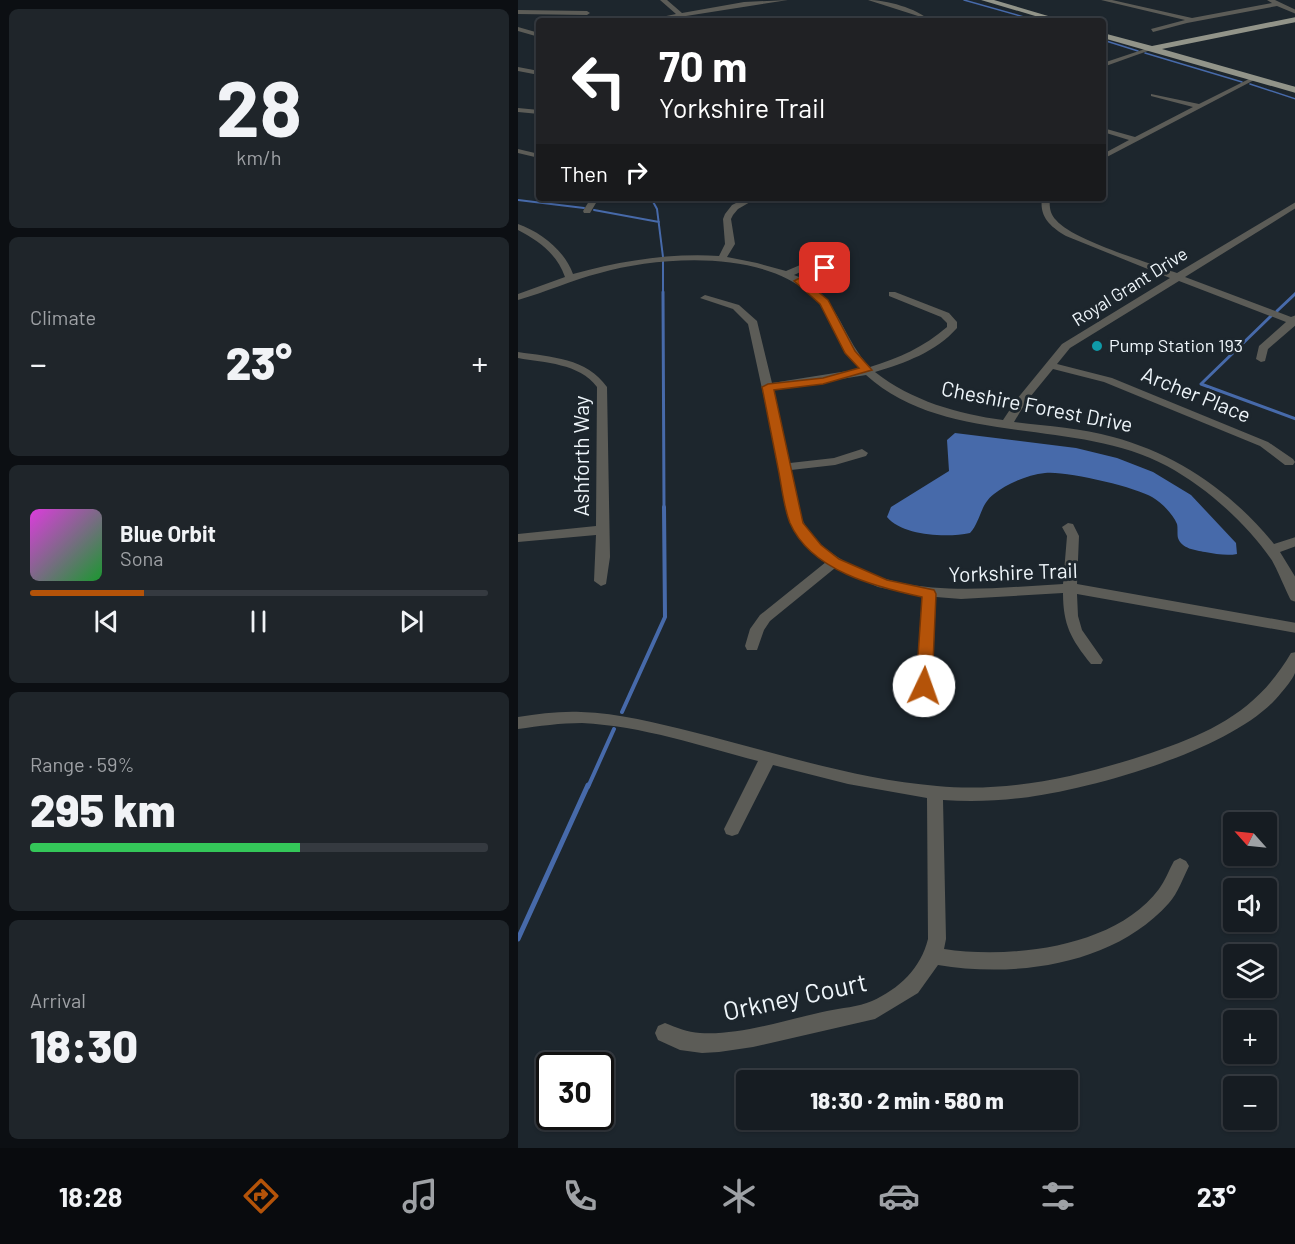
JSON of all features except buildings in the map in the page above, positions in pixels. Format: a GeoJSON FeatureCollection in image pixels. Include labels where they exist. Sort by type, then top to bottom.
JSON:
{"type":"FeatureCollection","features":[{"type":"Feature","properties":{"kind":"main road"},"geometry":{"type":"LineString","coordinates":[[985,0],[1049,18]]}},
{"type":"Feature","properties":{"kind":"main road"},"geometry":{"type":"LineString","coordinates":[[1041,16],[1047,18]]}},
{"type":"Feature","properties":{"kind":"main road"},"geometry":{"type":"LineString","coordinates":[[1153,48],[1295,19]]}},
{"type":"Feature","properties":{"kind":"main road"},"geometry":{"type":"LineString","coordinates":[[1106,35],[1295,90]]}},
{"type":"Feature","properties":{"kind":"street"},"geometry":{"type":"LineString","coordinates":[[524,0],[518,11],[587,13]]}},
{"type":"Feature","properties":{"kind":"street"},"geometry":{"type":"LineString","coordinates":[[663,0],[686,18]]}},
{"type":"Feature","properties":{"kind":"street"},"geometry":{"type":"LineString","coordinates":[[663,18],[758,1],[785,0]]}},
{"type":"Feature","properties":{"kind":"street"},"geometry":{"type":"LineString","coordinates":[[871,0],[924,18]]}},
{"type":"Feature","properties":{"kind":"street"},"geometry":{"type":"LineString","coordinates":[[1104,0],[1193,20]]}},
{"type":"Feature","properties":{"kind":"street"},"geometry":{"type":"LineString","coordinates":[[1270,0],[1295,12]]}},
{"type":"Feature","properties":{"kind":"street"},"geometry":{"type":"LineString","coordinates":[[1152,30],[1277,4]]}},
{"type":"Feature","properties":{"kind":"street"},"geometry":{"type":"LineString","coordinates":[[518,28],[536,34]]}},
{"type":"Feature","properties":{"kind":"street"},"geometry":{"type":"LineString","coordinates":[[1106,64],[1153,48]]}},
{"type":"Feature","properties":{"kind":"street"},"geometry":{"type":"LineString","coordinates":[[518,69],[536,72]]}},
{"type":"Feature","properties":{"kind":"street"},"geometry":{"type":"LineString","coordinates":[[1106,156],[1255,78]]}},
{"type":"Feature","properties":{"kind":"street"},"geometry":{"type":"LineString","coordinates":[[1152,95],[1199,107]]}},
{"type":"Feature","properties":{"kind":"street"},"geometry":{"type":"LineString","coordinates":[[518,110],[536,112]]}},
{"type":"Feature","properties":{"kind":"street"},"geometry":{"type":"LineString","coordinates":[[1106,131],[1136,140]]}},
{"type":"Feature","properties":{"kind":"street"},"geometry":{"type":"LineString","coordinates":[[518,151],[536,155]]}},
{"type":"Feature","properties":{"kind":"street"},"geometry":{"type":"LineString","coordinates":[[587,211],[593,201]]}},
{"type":"Feature","properties":{"kind":"street"},"geometry":{"type":"LineString","coordinates":[[720,260],[730,244],[727,219],[729,214],[735,207],[747,201]]}},
{"type":"Feature","properties":{"kind":"street"},"geometry":{"type":"LineString","coordinates":[[1045,201],[1044,208],[1047,215],[1069,235],[1294,320],[1263,348],[1261,359]]}},
{"type":"Feature","properties":{"kind":"street","name":"Royal Grant Drive"},"geometry":{"type":"LineString","coordinates":[[1006,425],[1021,401],[1060,351],[1073,341],[1295,204]]}},
{"type":"Feature","properties":{"kind":"street"},"geometry":{"type":"LineString","coordinates":[[518,227],[539,238],[556,253],[566,267],[570,279]]}},
{"type":"Feature","properties":{"kind":"street","name":"Cheshire Forest Drive"},"geometry":{"type":"LineString","coordinates":[[518,297],[570,279],[644,262],[678,259],[745,263],[786,275],[798,281],[825,302],[851,353],[866,370],[894,390],[929,406],[970,418],[1106,439],[1159,457],[1191,473],[1219,494],[1272,550],[1286,572],[1295,597]]}},
{"type":"Feature","properties":{"kind":"street"},"geometry":{"type":"LineString","coordinates":[[786,275],[812,263],[825,266],[824,270],[798,281]]}},
{"type":"Feature","properties":{"kind":"street"},"geometry":{"type":"LineString","coordinates":[[768,387],[823,381],[913,356],[937,342],[952,328],[952,322],[946,315],[892,294]]}},
{"type":"Feature","properties":{"kind":"street","name":"Yorkshire Trail"},"geometry":{"type":"LineString","coordinates":[[705,298],[736,307],[753,323],[797,523],[816,549],[834,562],[877,582],[929,594],[1072,588],[1295,628]]}},
{"type":"Feature","properties":{"kind":"street","name":"Ashforth Way"},"geometry":{"type":"LineString","coordinates":[[518,355],[581,369],[595,377],[602,387],[600,581]]}},
{"type":"Feature","properties":{"kind":"street","name":"Archer Place"},"geometry":{"type":"LineString","coordinates":[[1049,365],[1108,380],[1264,444],[1289,462]]}},
{"type":"Feature","properties":{"kind":"street"},"geometry":{"type":"LineString","coordinates":[[784,467],[835,460],[862,453]]}},
{"type":"Feature","properties":{"kind":"street"},"geometry":{"type":"LineString","coordinates":[[1068,527],[1073,536],[1070,602],[1073,624],[1078,636],[1096,660]]}},
{"type":"Feature","properties":{"kind":"street"},"geometry":{"type":"LineString","coordinates":[[518,538],[602,530]]}},
{"type":"Feature","properties":{"kind":"street"},"geometry":{"type":"LineString","coordinates":[[1272,550],[1295,541]]}},
{"type":"Feature","properties":{"kind":"street"},"geometry":{"type":"LineString","coordinates":[[752,646],[757,629],[770,613],[834,562]]}},
{"type":"Feature","properties":{"kind":"street"},"geometry":{"type":"LineString","coordinates":[[924,686],[929,594]]}},
{"type":"Feature","properties":{"kind":"street"},"geometry":{"type":"LineString","coordinates":[[518,723],[567,717],[617,721],[870,781],[935,793],[988,793],[1052,785],[1119,770],[1208,738],[1255,711],[1283,681],[1295,657]]}},
{"type":"Feature","properties":{"kind":"street"},"geometry":{"type":"LineString","coordinates":[[731,829],[768,758]]}},
{"type":"Feature","properties":{"kind":"street","name":"Orkney Court"},"geometry":{"type":"LineString","coordinates":[[665,1033],[680,1040],[702,1043],[753,1037],[875,1010],[911,987],[933,956],[937,939],[935,793]]}},
{"type":"Feature","properties":{"kind":"street"},"geometry":{"type":"LineString","coordinates":[[933,956],[973,962],[1016,962],[1095,943],[1146,916],[1159,905],[1169,892],[1180,867]]}},
{"type":"Feature","properties":{"kind":"water"},"geometry":{"type":"Polygon","coordinates":[[[955,433],[1076,448],[1117,458],[1153,472],[1191,495],[1236,543],[1237,554],[1217,554],[1186,547],[1178,538],[1177,524],[1170,512],[1144,493],[1099,480],[1067,474],[1038,474],[1011,483],[999,490],[989,498],[970,533],[926,534],[914,532],[894,523],[887,517],[891,507],[949,471],[947,440],[955,433]]]}},
{"type":"Feature","properties":{"kind":"waterway"},"geometry":{"type":"LineString","coordinates":[[964,0],[1027,18]]}},
{"type":"Feature","properties":{"kind":"waterway"},"geometry":{"type":"LineString","coordinates":[[1106,41],[1138,51]]}},
{"type":"Feature","properties":{"kind":"waterway"},"geometry":{"type":"LineString","coordinates":[[1145,53],[1242,82]]}},
{"type":"Feature","properties":{"kind":"waterway"},"geometry":{"type":"LineString","coordinates":[[1250,84],[1296,99]]}},
{"type":"Feature","properties":{"kind":"waterway"},"geometry":{"type":"LineString","coordinates":[[518,200],[584,208]]}},
{"type":"Feature","properties":{"kind":"waterway"},"geometry":{"type":"LineString","coordinates":[[653,201],[657,209],[659,222]]}},
{"type":"Feature","properties":{"kind":"waterway"},"geometry":{"type":"LineString","coordinates":[[594,210],[659,222]]}},
{"type":"Feature","properties":{"kind":"waterway"},"geometry":{"type":"LineString","coordinates":[[659,222],[663,257]]}},
{"type":"Feature","properties":{"kind":"waterway"},"geometry":{"type":"LineString","coordinates":[[663,261],[663,292]]}},
{"type":"Feature","properties":{"kind":"waterway"},"geometry":{"type":"LineString","coordinates":[[663,292],[664,508]]}},
{"type":"Feature","properties":{"kind":"waterway"},"geometry":{"type":"LineString","coordinates":[[1277,311],[1296,293]]}},
{"type":"Feature","properties":{"kind":"waterway"},"geometry":{"type":"LineString","coordinates":[[1271,316],[1201,384],[1296,419]]}},
{"type":"Feature","properties":{"kind":"waterway"},"geometry":{"type":"LineString","coordinates":[[622,712],[665,617],[664,507]]}},
{"type":"Feature","properties":{"kind":"waterway"},"geometry":{"type":"LineString","coordinates":[[588,787],[614,729]]}},
{"type":"Feature","properties":{"kind":"waterway"},"geometry":{"type":"LineString","coordinates":[[518,939],[588,785]]}},
{"type":"Feature","properties":{"kind":"place","name":"Pump Station 193"},"geometry":{"type":"Point","coordinates":[1097,346]}},
{"type":"Feature","properties":{"kind":"route"},"geometry":{"type":"LineString","coordinates":[[825,268],[798,281],[825,302],[851,353],[866,370],[823,381],[768,387],[789,497],[797,523],[816,549],[834,562],[858,575],[883,584],[929,594],[924,686]]}}]}
